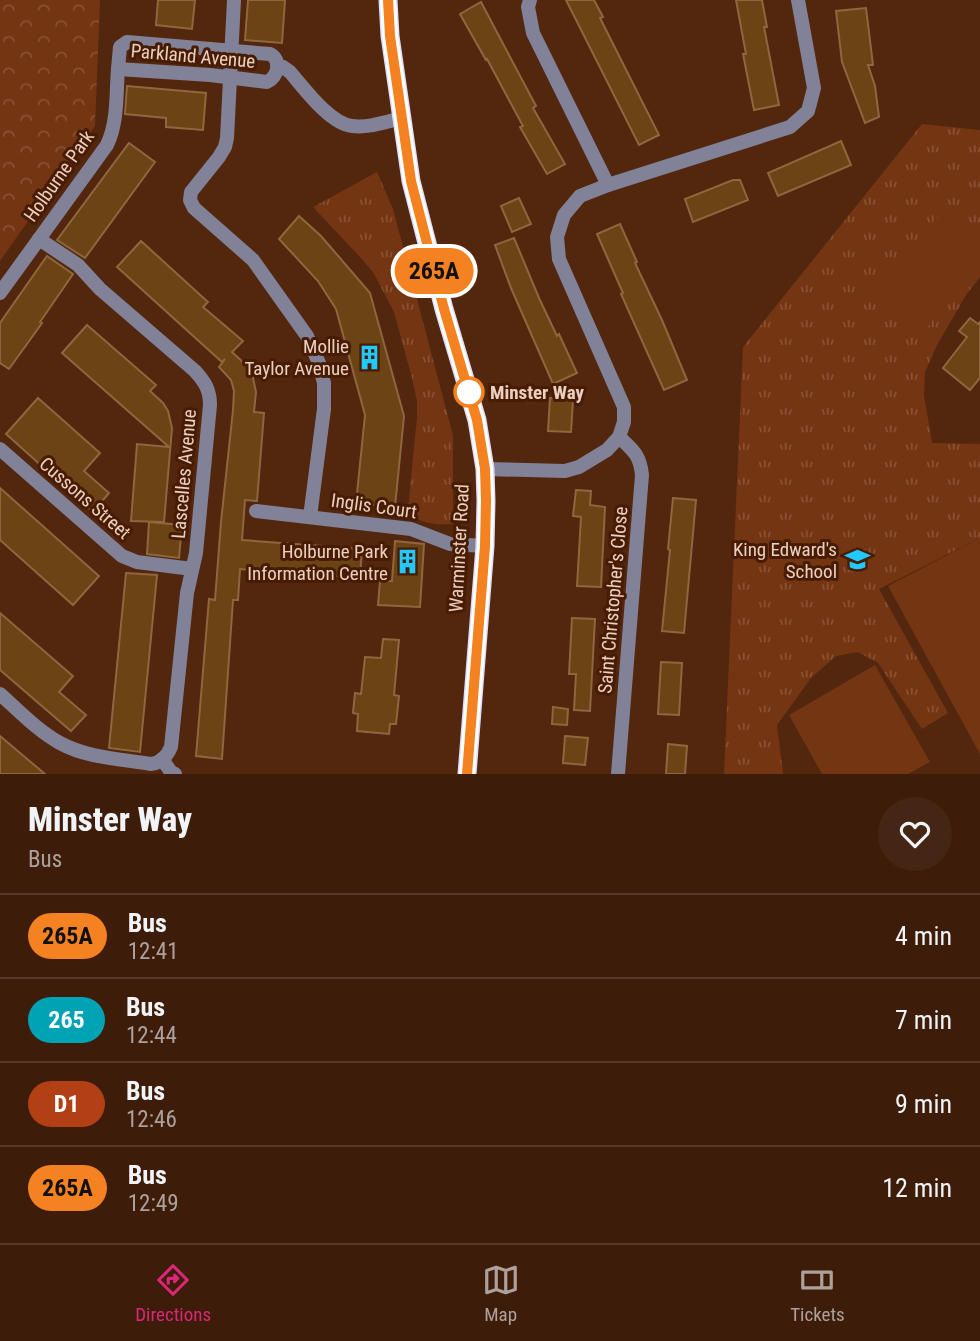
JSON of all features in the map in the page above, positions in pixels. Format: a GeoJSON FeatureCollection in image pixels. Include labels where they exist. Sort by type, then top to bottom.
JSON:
{"type":"FeatureCollection","features":[{"type":"Feature","properties":{"kind":"highway","name":"Warminster Road"},"geometry":{"type":"LineString","coordinates":[[388,0],[390,36],[411,181],[444,309],[477,420],[485,469],[485,546],[467,774]]}},
{"type":"Feature","properties":{"kind":"street"},"geometry":{"type":"LineString","coordinates":[[234,0],[227,138],[225,147],[191,192],[190,200],[194,208],[253,260],[307,335],[319,363],[324,383],[324,409],[310,517]]}},
{"type":"Feature","properties":{"kind":"street"},"geometry":{"type":"LineString","coordinates":[[530,0],[528,7],[533,33],[608,185]]}},
{"type":"Feature","properties":{"kind":"street"},"geometry":{"type":"LineString","coordinates":[[485,469],[565,471],[579,467],[607,450],[619,437],[624,422],[624,407],[559,258],[557,237],[564,215],[580,197],[608,185],[790,127],[808,111],[814,88],[798,0]]}},
{"type":"Feature","properties":{"kind":"street","name":"Parkland Avenue"},"geometry":{"type":"LineString","coordinates":[[127,42],[230,50],[275,56],[277,66],[274,79],[267,82],[118,69],[120,47],[127,42]]}},
{"type":"Feature","properties":{"kind":"street","name":"Parkland Avenue"},"geometry":{"type":"LineString","coordinates":[[277,66],[290,72],[335,120],[344,124],[354,127],[402,118]]}},
{"type":"Feature","properties":{"kind":"street","name":"Holburne Park"},"geometry":{"type":"LineString","coordinates":[[0,293],[107,145],[111,135],[118,69]]}},
{"type":"Feature","properties":{"kind":"street","name":"Lascelles Avenue"},"geometry":{"type":"LineString","coordinates":[[39,239],[78,265],[100,289],[195,371],[210,392],[196,553],[187,593],[167,753]]}},
{"type":"Feature","properties":{"kind":"street","name":"Saint Christopher's Close"},"geometry":{"type":"LineString","coordinates":[[618,774],[642,475],[641,463],[636,453],[619,437]]}},
{"type":"Feature","properties":{"kind":"street","name":"Cussons Street"},"geometry":{"type":"LineString","coordinates":[[0,449],[122,556],[137,562],[192,569]]}},
{"type":"Feature","properties":{"kind":"street","name":"Inglis Court"},"geometry":{"type":"LineString","coordinates":[[256,511],[411,529],[450,544],[485,546]]}},
{"type":"Feature","properties":{"kind":"street"},"geometry":{"type":"LineString","coordinates":[[0,694],[48,736],[63,745],[98,756],[151,764],[157,763],[167,753]]}},
{"type":"Feature","properties":{"kind":"street"},"geometry":{"type":"LineString","coordinates":[[167,753],[171,772],[175,774]]}},
{"type":"Feature","properties":{"kind":"green space"},"geometry":{"type":"Polygon","coordinates":[[[0,0],[100,0],[95,126],[0,261],[0,0]]]}},
{"type":"Feature","properties":{"kind":"green space","name":"King Edward's School"},"geometry":{"type":"Polygon","coordinates":[[[922,124],[980,130],[980,277],[966,295],[937,345],[925,372],[924,395],[932,443],[980,444],[980,538],[879,589],[948,713],[922,729],[878,663],[858,652],[836,656],[811,678],[777,725],[783,774],[724,774],[743,347],[922,124]]]}},
{"type":"Feature","properties":{"kind":"green space"},"geometry":{"type":"Polygon","coordinates":[[[377,172],[393,209],[453,435],[453,524],[422,521],[408,509],[417,401],[394,312],[373,272],[313,207],[377,172]]]}},
{"type":"Feature","properties":{"kind":"green space"},"geometry":{"type":"Polygon","coordinates":[[[937,217],[980,251],[980,260],[919,338],[871,301],[937,217]]]}},
{"type":"Feature","properties":{"kind":"green space"},"geometry":{"type":"Polygon","coordinates":[[[980,538],[980,754],[888,586],[980,538]]]}},
{"type":"Feature","properties":{"kind":"green space"},"geometry":{"type":"Polygon","coordinates":[[[875,665],[930,762],[908,774],[822,774],[789,715],[875,665]]]}},
{"type":"Feature","properties":{"kind":"building"},"geometry":{"type":"Polygon","coordinates":[[[158,0],[195,0],[192,29],[156,25],[158,0]]]}},
{"type":"Feature","properties":{"kind":"building"},"geometry":{"type":"Polygon","coordinates":[[[248,0],[285,0],[282,43],[245,40],[248,0]]]}},
{"type":"Feature","properties":{"kind":"building"},"geometry":{"type":"Polygon","coordinates":[[[566,0],[594,0],[603,17],[600,18],[659,135],[639,145],[566,0]]]}},
{"type":"Feature","properties":{"kind":"building"},"geometry":{"type":"Polygon","coordinates":[[[736,0],[762,0],[767,27],[764,27],[779,105],[754,110],[736,0]]]}},
{"type":"Feature","properties":{"kind":"building"},"geometry":{"type":"Polygon","coordinates":[[[481,2],[536,106],[533,108],[565,164],[547,174],[520,127],[523,126],[487,59],[460,14],[481,2]]]}},
{"type":"Feature","properties":{"kind":"building"},"geometry":{"type":"Polygon","coordinates":[[[866,8],[873,65],[868,65],[875,86],[879,117],[865,123],[842,62],[836,11],[866,8]]]}},
{"type":"Feature","properties":{"kind":"building"},"geometry":{"type":"Polygon","coordinates":[[[127,86],[206,93],[203,130],[166,127],[166,118],[125,114],[127,86]]]}},
{"type":"Feature","properties":{"kind":"building"},"geometry":{"type":"Polygon","coordinates":[[[841,141],[851,165],[778,196],[768,173],[841,141]]]}},
{"type":"Feature","properties":{"kind":"building"},"geometry":{"type":"Polygon","coordinates":[[[129,143],[155,162],[85,258],[57,240],[129,143]]]}},
{"type":"Feature","properties":{"kind":"building"},"geometry":{"type":"Polygon","coordinates":[[[733,180],[740,180],[748,200],[693,222],[685,199],[733,180]]]}},
{"type":"Feature","properties":{"kind":"building"},"geometry":{"type":"Polygon","coordinates":[[[519,198],[531,224],[512,232],[501,206],[519,198]]]}},
{"type":"Feature","properties":{"kind":"building"},"geometry":{"type":"Polygon","coordinates":[[[299,216],[321,236],[370,293],[404,416],[395,507],[356,503],[365,415],[336,309],[318,281],[279,239],[299,216]]]}},
{"type":"Feature","properties":{"kind":"building"},"geometry":{"type":"Polygon","coordinates":[[[620,224],[687,380],[664,390],[597,234],[620,224]]]}},
{"type":"Feature","properties":{"kind":"building"},"geometry":{"type":"Polygon","coordinates":[[[514,238],[539,298],[577,373],[553,384],[495,245],[514,238]]]}},
{"type":"Feature","properties":{"kind":"building"},"geometry":{"type":"Polygon","coordinates":[[[141,241],[208,302],[203,307],[243,341],[232,352],[252,373],[256,392],[254,412],[264,413],[257,501],[245,500],[242,540],[362,549],[360,578],[240,569],[238,600],[233,600],[222,759],[196,756],[209,599],[215,600],[234,391],[231,380],[219,367],[225,359],[222,362],[117,267],[141,241]]]}},
{"type":"Feature","properties":{"kind":"building"},"geometry":{"type":"Polygon","coordinates":[[[47,256],[73,274],[9,369],[0,363],[0,323],[47,256]]]}},
{"type":"Feature","properties":{"kind":"building"},"geometry":{"type":"Polygon","coordinates":[[[970,318],[978,324],[980,322],[980,378],[970,390],[943,368],[967,337],[959,331],[970,318]]]}},
{"type":"Feature","properties":{"kind":"building"},"geometry":{"type":"Polygon","coordinates":[[[87,325],[156,385],[150,391],[168,411],[172,428],[164,522],[131,521],[137,444],[169,447],[62,353],[87,325]]]}},
{"type":"Feature","properties":{"kind":"building"},"geometry":{"type":"Polygon","coordinates":[[[38,398],[100,453],[84,471],[109,493],[93,512],[6,434],[38,398]]]}},
{"type":"Feature","properties":{"kind":"building"},"geometry":{"type":"Polygon","coordinates":[[[550,398],[573,400],[571,432],[548,431],[550,398]]]}},
{"type":"Feature","properties":{"kind":"building"},"geometry":{"type":"Polygon","coordinates":[[[0,488],[99,576],[73,605],[0,540],[0,488]]]}},
{"type":"Feature","properties":{"kind":"building"},"geometry":{"type":"Polygon","coordinates":[[[576,490],[591,491],[590,505],[605,507],[601,587],[577,586],[581,517],[573,516],[576,490]]]}},
{"type":"Feature","properties":{"kind":"building"},"geometry":{"type":"Polygon","coordinates":[[[673,498],[696,500],[684,633],[662,631],[673,498]]]}},
{"type":"Feature","properties":{"kind":"building"},"geometry":{"type":"Polygon","coordinates":[[[149,522],[182,525],[179,558],[147,554],[149,522]]]}},
{"type":"Feature","properties":{"kind":"building","name":"Holburne Park Information Centre"},"geometry":{"type":"Polygon","coordinates":[[[395,541],[424,544],[420,607],[378,605],[380,581],[392,581],[395,541]]]}},
{"type":"Feature","properties":{"kind":"building"},"geometry":{"type":"Polygon","coordinates":[[[126,573],[157,575],[140,752],[109,748],[126,573]]]}},
{"type":"Feature","properties":{"kind":"building"},"geometry":{"type":"Polygon","coordinates":[[[0,613],[73,676],[59,692],[86,715],[71,731],[0,670],[0,613]]]}},
{"type":"Feature","properties":{"kind":"building"},"geometry":{"type":"Polygon","coordinates":[[[572,618],[595,619],[590,711],[574,710],[576,674],[569,674],[572,618]]]}},
{"type":"Feature","properties":{"kind":"building"},"geometry":{"type":"Polygon","coordinates":[[[383,639],[399,640],[394,695],[399,696],[396,724],[390,724],[389,734],[357,731],[358,714],[353,713],[355,693],[361,694],[365,657],[381,658],[383,639]]]}},
{"type":"Feature","properties":{"kind":"building"},"geometry":{"type":"Polygon","coordinates":[[[661,662],[682,663],[679,715],[658,714],[661,662]]]}},
{"type":"Feature","properties":{"kind":"building"},"geometry":{"type":"Polygon","coordinates":[[[553,707],[568,709],[567,725],[552,724],[553,707]]]}},
{"type":"Feature","properties":{"kind":"building"},"geometry":{"type":"Polygon","coordinates":[[[0,736],[26,758],[45,774],[0,774],[0,736]]]}},
{"type":"Feature","properties":{"kind":"building"},"geometry":{"type":"Polygon","coordinates":[[[565,736],[588,738],[585,765],[563,763],[565,736]]]}},
{"type":"Feature","properties":{"kind":"building"},"geometry":{"type":"Polygon","coordinates":[[[668,744],[687,746],[685,774],[666,774],[668,744]]]}},
{"type":"Feature","properties":{"kind":"bus line","name":"265A"},"geometry":{"type":"LineString","coordinates":[[388,0],[390,36],[411,181],[444,309],[477,420],[485,469],[485,546],[467,774]]}},
{"type":"Feature","properties":{"kind":"place","name":"Mollie Taylor Avenue"},"geometry":{"type":"Point","coordinates":[369,357]}},
{"type":"Feature","properties":{"kind":"place","name":"Minster Way"},"geometry":{"type":"Point","coordinates":[469,392]}},
{"type":"Feature","properties":{"kind":"place","name":"King Edward's School"},"geometry":{"type":"Point","coordinates":[857,560]}},
{"type":"Feature","properties":{"kind":"place","name":"Holburne Park Information Centre"},"geometry":{"type":"Point","coordinates":[408,562]}}]}
